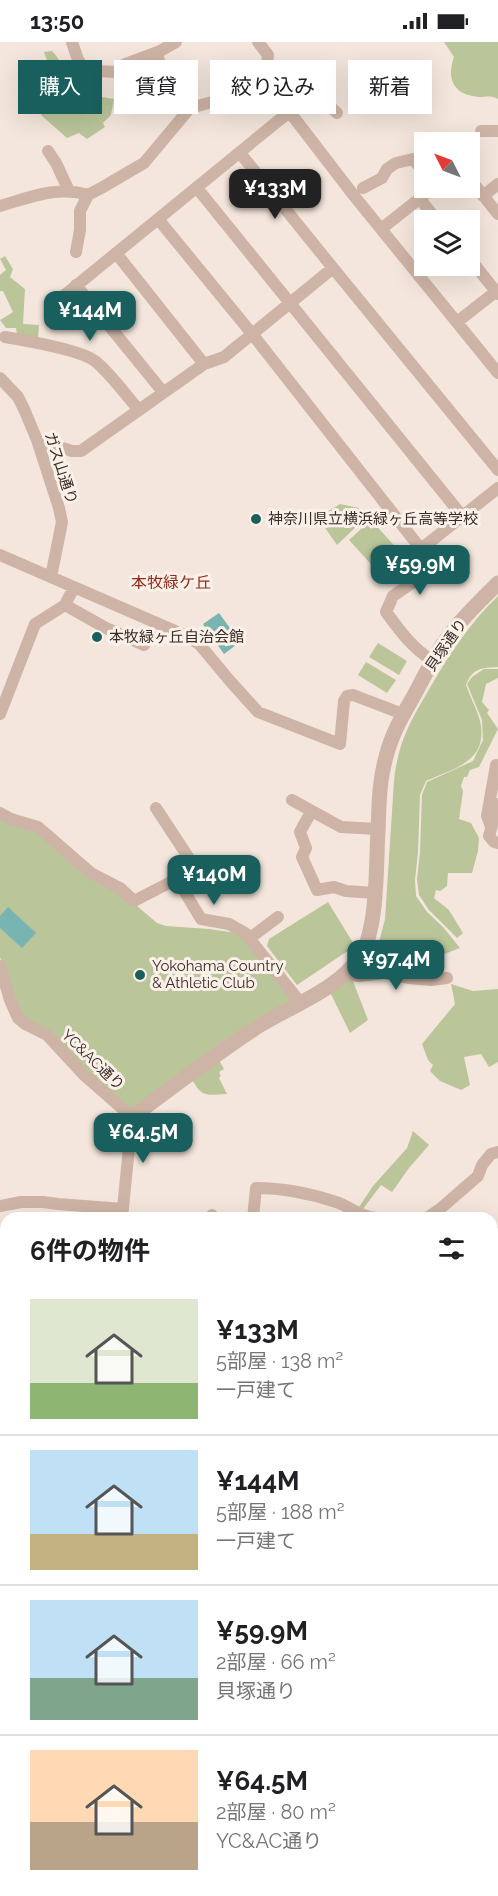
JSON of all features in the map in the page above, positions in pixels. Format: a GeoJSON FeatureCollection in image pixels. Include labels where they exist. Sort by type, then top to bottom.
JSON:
{"type":"FeatureCollection","features":[{"type":"Feature","properties":{"kind":"street"},"geometry":{"type":"LineString","coordinates":[[72,42],[78,60],[93,72],[117,72],[125,63],[160,51],[176,42]]}},
{"type":"Feature","properties":{"kind":"street"},"geometry":{"type":"LineString","coordinates":[[258,42],[268,55],[267,60]]}},
{"type":"Feature","properties":{"kind":"street"},"geometry":{"type":"LineString","coordinates":[[159,60],[157,56],[160,51]]}},
{"type":"Feature","properties":{"kind":"street"},"geometry":{"type":"LineString","coordinates":[[76,252],[80,230],[80,211],[88,195],[144,163],[187,114]]}},
{"type":"Feature","properties":{"kind":"street"},"geometry":{"type":"LineString","coordinates":[[55,303],[288,114]]}},
{"type":"Feature","properties":{"kind":"street"},"geometry":{"type":"LineString","coordinates":[[292,114],[358,193],[381,229],[498,373]]}},
{"type":"Feature","properties":{"kind":"street"},"geometry":{"type":"LineString","coordinates":[[481,130],[498,131]]}},
{"type":"Feature","properties":{"kind":"street"},"geometry":{"type":"LineString","coordinates":[[48,151],[69,191]]}},
{"type":"Feature","properties":{"kind":"street"},"geometry":{"type":"LineString","coordinates":[[240,153],[498,470]]}},
{"type":"Feature","properties":{"kind":"street"},"geometry":{"type":"LineString","coordinates":[[358,193],[382,178],[387,169],[396,164],[414,160]]}},
{"type":"Feature","properties":{"kind":"street"},"geometry":{"type":"LineString","coordinates":[[483,196],[498,184]]}},
{"type":"Feature","properties":{"kind":"street"},"geometry":{"type":"LineString","coordinates":[[196,188],[463,517]]}},
{"type":"Feature","properties":{"kind":"street"},"geometry":{"type":"LineString","coordinates":[[0,206],[44,193],[78,191],[88,195]]}},
{"type":"Feature","properties":{"kind":"street"},"geometry":{"type":"LineString","coordinates":[[480,192],[498,214]]}},
{"type":"Feature","properties":{"kind":"street"},"geometry":{"type":"LineString","coordinates":[[381,229],[419,198],[429,210]]}},
{"type":"Feature","properties":{"kind":"street"},"geometry":{"type":"LineString","coordinates":[[158,219],[253,334],[435,567],[393,596],[386,612],[410,643],[433,661]]}},
{"type":"Feature","properties":{"kind":"street"},"geometry":{"type":"LineString","coordinates":[[116,253],[204,364]]}},
{"type":"Feature","properties":{"kind":"street"},"geometry":{"type":"LineString","coordinates":[[37,440],[72,451],[81,451],[204,364],[224,357],[333,268]]}},
{"type":"Feature","properties":{"kind":"street"},"geometry":{"type":"LineString","coordinates":[[457,322],[497,292],[480,271]]}},
{"type":"Feature","properties":{"kind":"street"},"geometry":{"type":"LineString","coordinates":[[76,285],[163,392]]}},
{"type":"Feature","properties":{"kind":"street"},"geometry":{"type":"LineString","coordinates":[[2,336],[37,342],[93,359],[138,409]]}},
{"type":"Feature","properties":{"kind":"street","name":"ガス山通り"},"geometry":{"type":"LineString","coordinates":[[0,378],[18,397],[37,440],[62,522],[51,577]]}},
{"type":"Feature","properties":{"kind":"street"},"geometry":{"type":"LineString","coordinates":[[421,549],[498,488]]}},
{"type":"Feature","properties":{"kind":"street"},"geometry":{"type":"LineString","coordinates":[[0,555],[189,637],[200,645],[258,712],[339,744],[344,701],[347,696],[353,695],[403,714]]}},
{"type":"Feature","properties":{"kind":"street","name":"貝塚通り"},"geometry":{"type":"LineString","coordinates":[[132,1117],[186,1076],[255,1029],[335,983],[346,974],[363,952],[374,915],[378,829],[385,758],[403,714],[445,642],[461,621],[498,583]]}},
{"type":"Feature","properties":{"kind":"street"},"geometry":{"type":"LineString","coordinates":[[0,714],[35,624],[64,605],[74,587]]}},
{"type":"Feature","properties":{"kind":"street"},"geometry":{"type":"LineString","coordinates":[[64,605],[144,645]]}},
{"type":"Feature","properties":{"kind":"street"},"geometry":{"type":"LineString","coordinates":[[492,827],[487,816],[496,765]]}},
{"type":"Feature","properties":{"kind":"street"},"geometry":{"type":"LineString","coordinates":[[292,800],[341,827],[378,829]]}},
{"type":"Feature","properties":{"kind":"street"},"geometry":{"type":"LineString","coordinates":[[498,804],[489,836],[498,843]]}},
{"type":"Feature","properties":{"kind":"street"},"geometry":{"type":"LineString","coordinates":[[0,813],[11,819],[38,827],[91,873],[120,888],[134,901],[196,869],[156,808]]}},
{"type":"Feature","properties":{"kind":"street"},"geometry":{"type":"LineString","coordinates":[[311,812],[300,832],[306,848],[302,858],[317,890],[334,887],[346,891],[375,893]]}},
{"type":"Feature","properties":{"kind":"street"},"geometry":{"type":"LineString","coordinates":[[177,879],[201,919],[229,924],[250,938],[300,1002]]}},
{"type":"Feature","properties":{"kind":"street"},"geometry":{"type":"LineString","coordinates":[[250,938],[278,916]]}},
{"type":"Feature","properties":{"kind":"street","name":"YC&AC通り"},"geometry":{"type":"LineString","coordinates":[[0,966],[18,1018],[47,1035],[84,1075],[132,1117]]}},
{"type":"Feature","properties":{"kind":"street"},"geometry":{"type":"LineString","coordinates":[[346,974],[359,976],[384,973],[431,980],[447,978]]}},
{"type":"Feature","properties":{"kind":"street"},"geometry":{"type":"LineString","coordinates":[[123,1212],[132,1117]]}},
{"type":"Feature","properties":{"kind":"street"},"geometry":{"type":"LineString","coordinates":[[436,1212],[478,1176],[482,1165],[491,1154],[498,1152]]}},
{"type":"Feature","properties":{"kind":"street"},"geometry":{"type":"LineString","coordinates":[[254,1212],[256,1188],[282,1188],[339,1203],[356,1212]]}},
{"type":"Feature","properties":{"kind":"street"},"geometry":{"type":"LineString","coordinates":[[0,1206],[21,1202],[43,1202],[116,1212]]}},
{"type":"Feature","properties":{"kind":"green space"},"geometry":{"type":"Polygon","coordinates":[[[444,42],[498,42],[498,99],[470,96],[458,90],[451,73],[454,57],[444,42]]]}},
{"type":"Feature","properties":{"kind":"green space"},"geometry":{"type":"Polygon","coordinates":[[[52,51],[59,60],[47,60],[44,52],[52,51]]]}},
{"type":"Feature","properties":{"kind":"green space"},"geometry":{"type":"Polygon","coordinates":[[[102,97],[114,99],[111,115],[103,123],[105,127],[87,139],[79,133],[67,138],[41,115],[102,114],[102,97]]]}},
{"type":"Feature","properties":{"kind":"green space"},"geometry":{"type":"Polygon","coordinates":[[[5,256],[13,269],[10,277],[25,289],[23,324],[39,325],[38,339],[17,335],[16,328],[6,328],[0,320],[13,312],[3,291],[0,291],[0,275],[6,270],[0,259],[5,256]]]}},
{"type":"Feature","properties":{"kind":"green space"},"geometry":{"type":"Polygon","coordinates":[[[340,504],[359,508],[359,524],[337,545],[321,522],[327,512],[340,504]]]}},
{"type":"Feature","properties":{"kind":"green space"},"geometry":{"type":"Polygon","coordinates":[[[371,520],[410,563],[388,583],[349,540],[371,520]]]}},
{"type":"Feature","properties":{"kind":"green space"},"geometry":{"type":"Polygon","coordinates":[[[498,596],[498,667],[478,670],[471,675],[466,685],[480,721],[479,745],[475,754],[467,761],[426,781],[420,795],[416,896],[427,912],[460,948],[429,960],[421,971],[413,972],[383,966],[362,969],[379,942],[385,919],[394,781],[406,731],[453,650],[478,617],[498,596]]]}},
{"type":"Feature","properties":{"kind":"green space"},"geometry":{"type":"Polygon","coordinates":[[[378,643],[407,661],[399,675],[369,657],[378,643]]]}},
{"type":"Feature","properties":{"kind":"green space"},"geometry":{"type":"Polygon","coordinates":[[[366,662],[396,680],[387,693],[358,675],[366,662]]]}},
{"type":"Feature","properties":{"kind":"green space"},"geometry":{"type":"Polygon","coordinates":[[[484,669],[498,669],[498,678],[486,684],[482,702],[489,710],[487,713],[498,729],[479,767],[470,770],[467,777],[464,777],[461,786],[463,791],[459,819],[471,823],[479,838],[478,851],[472,873],[448,873],[447,886],[440,891],[436,890],[434,898],[449,910],[463,933],[457,938],[429,910],[419,895],[417,879],[422,795],[427,782],[473,761],[483,740],[482,720],[467,684],[472,677],[484,669]]]}},
{"type":"Feature","properties":{"kind":"green space","name":"Yokohama Country & Athletic Club"},"geometry":{"type":"Polygon","coordinates":[[[0,817],[42,832],[117,889],[157,923],[166,926],[243,934],[290,994],[291,1001],[135,1110],[129,1110],[17,1011],[0,957],[0,817]]]}},
{"type":"Feature","properties":{"kind":"green space"},"geometry":{"type":"Polygon","coordinates":[[[328,902],[355,946],[297,985],[267,946],[269,939],[328,902]]]}},
{"type":"Feature","properties":{"kind":"green space"},"geometry":{"type":"Polygon","coordinates":[[[348,978],[353,981],[368,1020],[350,1033],[330,992],[348,978]]]}},
{"type":"Feature","properties":{"kind":"green space"},"geometry":{"type":"Polygon","coordinates":[[[451,984],[473,991],[498,989],[498,1062],[489,1067],[481,1054],[464,1057],[470,1085],[461,1090],[440,1081],[430,1071],[433,1065],[428,1060],[422,1044],[455,1004],[451,984]]]}},
{"type":"Feature","properties":{"kind":"green space"},"geometry":{"type":"Polygon","coordinates":[[[219,1060],[224,1069],[219,1072],[221,1076],[219,1078],[227,1094],[204,1094],[190,1076],[219,1060]]]}},
{"type":"Feature","properties":{"kind":"green space"},"geometry":{"type":"Polygon","coordinates":[[[413,1131],[429,1145],[392,1192],[381,1185],[363,1209],[359,1207],[373,1186],[407,1148],[413,1131]]]}},
{"type":"Feature","properties":{"kind":"water"},"geometry":{"type":"Polygon","coordinates":[[[219,613],[240,642],[224,654],[203,624],[219,613]]]}},
{"type":"Feature","properties":{"kind":"water"},"geometry":{"type":"Polygon","coordinates":[[[8,907],[36,933],[22,948],[0,928],[0,916],[8,907]]]}},
{"type":"Feature","properties":{"kind":"place","name":"神奈川県立横浜緑ヶ丘高等学校"},"geometry":{"type":"Point","coordinates":[256,519]}},
{"type":"Feature","properties":{"kind":"place","name":"本牧緑ヶ丘自治会館"},"geometry":{"type":"Point","coordinates":[97,637]}},
{"type":"Feature","properties":{"kind":"place","name":"Yokohama Country & Athletic Club"},"geometry":{"type":"Point","coordinates":[140,975]}},
{"type":"Feature","properties":{"kind":"district","name":"本牧緑ケ丘"},"geometry":{"type":"Point","coordinates":[171,582]}}]}
